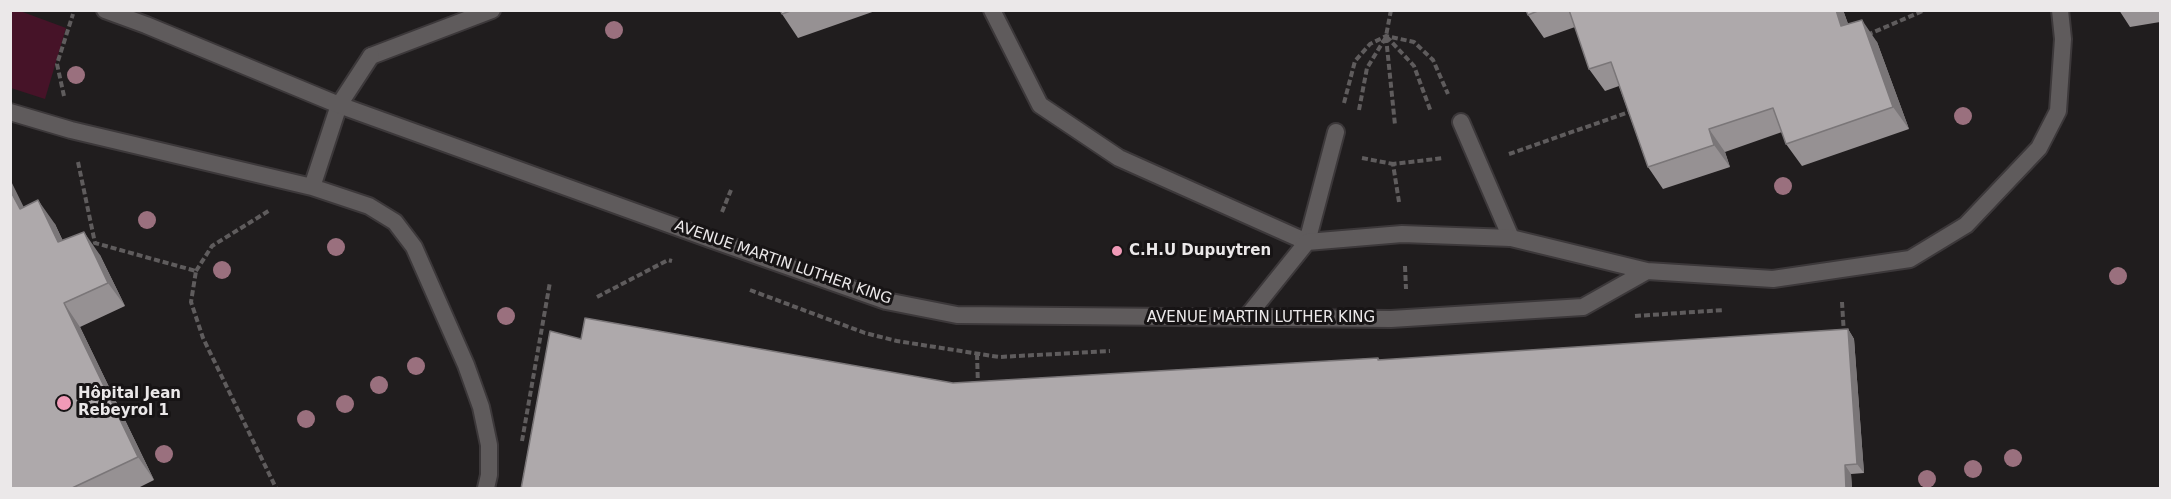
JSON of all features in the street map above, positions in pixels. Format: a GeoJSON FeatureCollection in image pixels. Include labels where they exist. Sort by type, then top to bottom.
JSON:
{"type":"FeatureCollection","features":[{"type":"Feature","properties":{"kind":"street","name":"AVENUE MARTIN LUTHER KING"},"geometry":{"type":"LineString","coordinates":[[105,10],[339,105],[886,301],[957,315],[1391,319],[1583,307],[1647,271]]}},
{"type":"Feature","properties":{"kind":"street"},"geometry":{"type":"LineString","coordinates":[[312,187],[339,105],[371,56],[492,10]]}},
{"type":"Feature","properties":{"kind":"street"},"geometry":{"type":"LineString","coordinates":[[992,10],[1040,105],[1119,159],[1307,242],[1402,234],[1511,237],[1647,271],[1773,279],[1910,259],[1966,225],[2039,148],[2058,111],[2062,39],[2060,10]]}},
{"type":"Feature","properties":{"kind":"street"},"geometry":{"type":"LineString","coordinates":[[10,112],[71,130],[312,187],[369,206],[395,222],[414,247],[466,365],[481,407],[489,445],[489,475],[486,489]]}},
{"type":"Feature","properties":{"kind":"street"},"geometry":{"type":"LineString","coordinates":[[1461,122],[1511,237]]}},
{"type":"Feature","properties":{"kind":"street"},"geometry":{"type":"LineString","coordinates":[[1246,318],[1307,242],[1336,132]]}},
{"type":"Feature","properties":{"kind":"path"},"geometry":{"type":"LineString","coordinates":[[74,10],[57,64],[95,243],[196,271]]}},
{"type":"Feature","properties":{"kind":"path"},"geometry":{"type":"LineString","coordinates":[[1391,10],[1386,36],[1395,125]]}},
{"type":"Feature","properties":{"kind":"path"},"geometry":{"type":"LineString","coordinates":[[1866,35],[1925,10]]}},
{"type":"Feature","properties":{"kind":"path"},"geometry":{"type":"LineString","coordinates":[[1358,112],[1366,68],[1386,36]]}},
{"type":"Feature","properties":{"kind":"path"},"geometry":{"type":"LineString","coordinates":[[1386,36],[1414,66],[1433,117]]}},
{"type":"Feature","properties":{"kind":"path"},"geometry":{"type":"LineString","coordinates":[[1336,132],[1355,61],[1370,44],[1386,36],[1414,42],[1433,60],[1461,122]]}},
{"type":"Feature","properties":{"kind":"path"},"geometry":{"type":"LineString","coordinates":[[1479,164],[1635,109]]}},
{"type":"Feature","properties":{"kind":"path"},"geometry":{"type":"LineString","coordinates":[[1361,158],[1394,164],[1448,158],[1444,147]]}},
{"type":"Feature","properties":{"kind":"path"},"geometry":{"type":"LineString","coordinates":[[1391,319],[1391,295],[1407,294],[1394,164]]}},
{"type":"Feature","properties":{"kind":"path"},"geometry":{"type":"LineString","coordinates":[[276,489],[203,339],[191,302],[196,271],[212,246],[258,216],[312,187]]}},
{"type":"Feature","properties":{"kind":"path"},"geometry":{"type":"LineString","coordinates":[[597,297],[668,260],[678,263]]}},
{"type":"Feature","properties":{"kind":"path"},"geometry":{"type":"LineString","coordinates":[[520,450],[550,282]]}},
{"type":"Feature","properties":{"kind":"path"},"geometry":{"type":"LineString","coordinates":[[1843,302],[1844,337]]}},
{"type":"Feature","properties":{"kind":"path"},"geometry":{"type":"LineString","coordinates":[[977,354],[979,395]]}},
{"type":"Feature","properties":{"kind":"shaded area"},"geometry":{"type":"Polygon","coordinates":[[[11,10],[20,11],[66,28],[45,99],[11,88],[11,10]]]}},
{"type":"Feature","properties":{"kind":"building"},"geometry":{"type":"Polygon","coordinates":[[[780,10],[793,10],[782,14],[780,10]]]}},
{"type":"Feature","properties":{"kind":"building"},"geometry":{"type":"Polygon","coordinates":[[[1526,10],[1540,10],[1528,15],[1526,10]]]}},
{"type":"Feature","properties":{"kind":"building"},"geometry":{"type":"Polygon","coordinates":[[[1569,10],[1836,10],[1841,26],[1862,20],[1893,107],[1786,144],[1773,108],[1709,129],[1714,145],[1648,167],[1611,62],[1589,69],[1569,10]]]}},
{"type":"Feature","properties":{"kind":"building","name":"Hôpital Jean Rebeyrol 1"},"geometry":{"type":"Polygon","coordinates":[[[10,190],[20,209],[38,200],[58,242],[84,232],[108,283],[64,303],[138,457],[70,489],[10,489],[10,190]]]}},
{"type":"Feature","properties":{"kind":"building"},"geometry":{"type":"Polygon","coordinates":[[[585,318],[953,383],[1378,358],[1378,360],[1848,329],[1857,464],[1845,465],[1846,489],[521,489],[550,331],[581,339],[585,318]]]}},
{"type":"Feature","properties":{"kind":"place","name":"C.H.U Dupuytren"},"geometry":{"type":"Point","coordinates":[1117,251]}},
{"type":"Feature","properties":{"kind":"place","name":"Hôpital Jean Rebeyrol 1"},"geometry":{"type":"Point","coordinates":[64,403]}}]}
